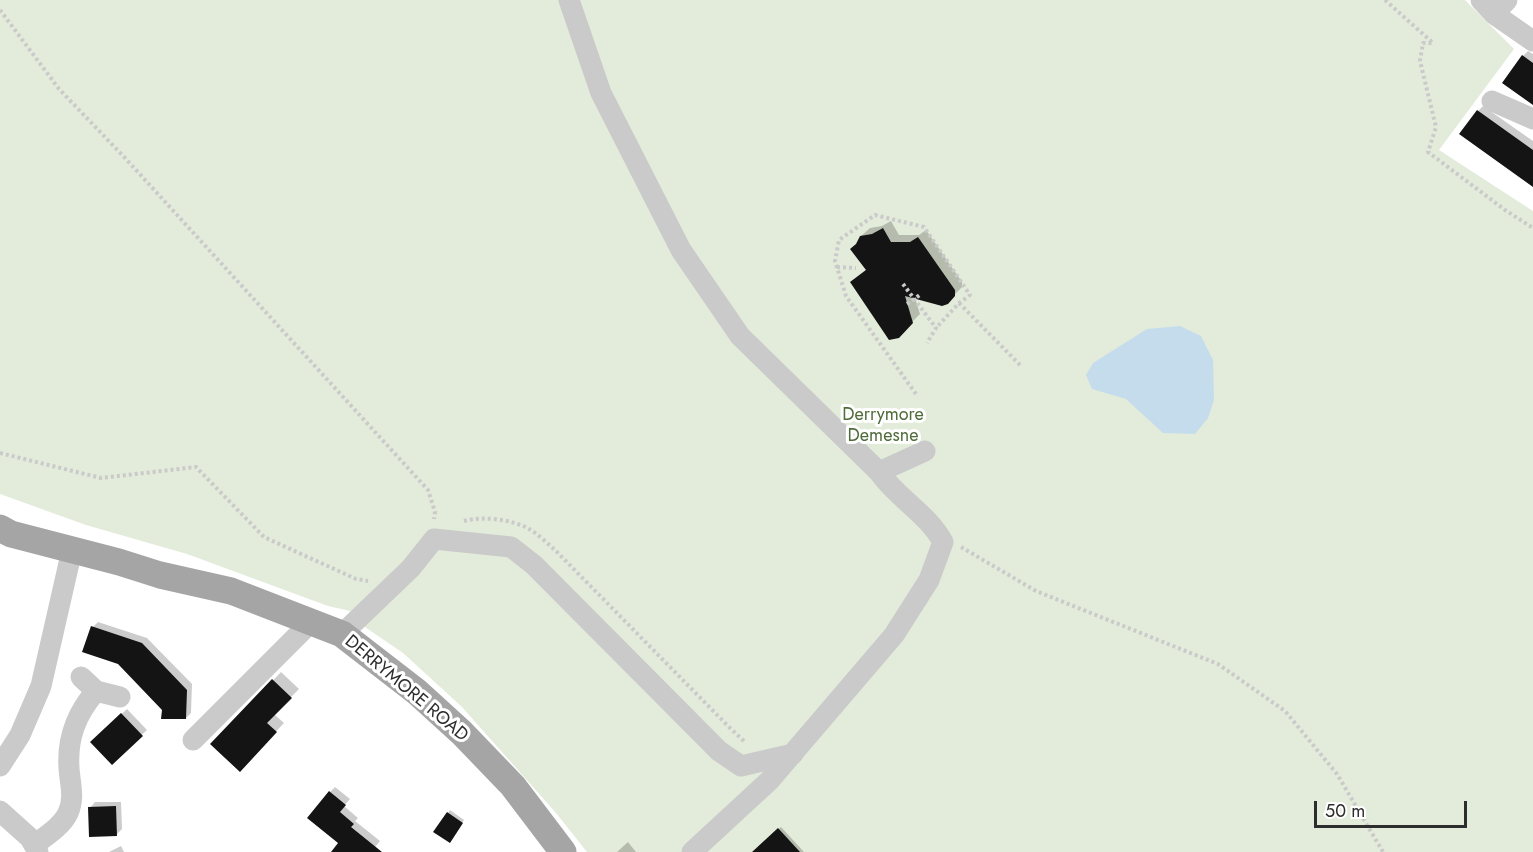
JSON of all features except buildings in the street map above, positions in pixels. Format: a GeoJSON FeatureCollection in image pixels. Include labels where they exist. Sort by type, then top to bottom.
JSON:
{"type":"FeatureCollection","features":[{"type":"Feature","properties":{"kind":"main road","name":"DERRYMORE ROAD"},"geometry":{"type":"LineString","coordinates":[[0,528],[11,534],[160,575],[231,591],[342,634],[417,692],[462,733],[513,786],[563,852]]}},
{"type":"Feature","properties":{"kind":"street"},"geometry":{"type":"LineString","coordinates":[[569,0],[601,93],[681,250],[740,336],[879,472],[888,485],[937,531],[943,542],[929,580],[894,635],[770,780],[692,852]]}},
{"type":"Feature","properties":{"kind":"street"},"geometry":{"type":"LineString","coordinates":[[1494,4],[1533,41]]}},
{"type":"Feature","properties":{"kind":"street"},"geometry":{"type":"LineString","coordinates":[[1492,101],[1533,119]]}},
{"type":"Feature","properties":{"kind":"street"},"geometry":{"type":"LineString","coordinates":[[879,472],[925,451]]}},
{"type":"Feature","properties":{"kind":"street"},"geometry":{"type":"LineString","coordinates":[[342,634],[411,568],[434,533],[511,547],[534,566],[719,751],[741,766],[793,754]]}},
{"type":"Feature","properties":{"kind":"street"},"geometry":{"type":"LineString","coordinates":[[0,766],[20,735],[41,686],[72,550]]}},
{"type":"Feature","properties":{"kind":"street"},"geometry":{"type":"LineString","coordinates":[[193,740],[304,629],[308,620]]}},
{"type":"Feature","properties":{"kind":"street"},"geometry":{"type":"LineString","coordinates":[[0,811],[19,827],[36,848],[67,815],[72,801],[69,744],[74,725],[86,702],[88,684],[120,697]]}},
{"type":"Feature","properties":{"kind":"path"},"geometry":{"type":"LineString","coordinates":[[1385,0],[1433,43],[1423,43],[1420,61],[1436,127],[1428,152],[1505,210],[1533,228]]}},
{"type":"Feature","properties":{"kind":"path"},"geometry":{"type":"LineString","coordinates":[[0,10],[59,88],[428,490],[435,512],[434,533],[473,519],[493,519],[529,529],[555,550],[731,729],[751,745]]}},
{"type":"Feature","properties":{"kind":"path"},"geometry":{"type":"LineString","coordinates":[[916,394],[846,296],[835,261],[839,240],[875,215],[924,227],[970,295],[959,303],[936,328],[927,344]]}},
{"type":"Feature","properties":{"kind":"path"},"geometry":{"type":"LineString","coordinates":[[837,267],[855,268]]}},
{"type":"Feature","properties":{"kind":"path"},"geometry":{"type":"LineString","coordinates":[[903,284],[936,328]]}},
{"type":"Feature","properties":{"kind":"path"},"geometry":{"type":"LineString","coordinates":[[907,304],[921,294]]}},
{"type":"Feature","properties":{"kind":"path"},"geometry":{"type":"LineString","coordinates":[[959,303],[1022,367]]}},
{"type":"Feature","properties":{"kind":"path"},"geometry":{"type":"LineString","coordinates":[[0,453],[101,478],[196,467],[264,537],[356,579],[369,581],[384,573],[395,584]]}},
{"type":"Feature","properties":{"kind":"path"},"geometry":{"type":"LineString","coordinates":[[943,542],[963,548],[1036,591],[1218,664],[1285,711],[1338,774],[1383,852]]}},
{"type":"Feature","properties":{"kind":"green space","name":"Derrymore Demesne"},"geometry":{"type":"Polygon","coordinates":[[[0,0],[1465,0],[1514,49],[1439,150],[1533,211],[1533,852],[587,852],[556,813],[462,707],[403,653],[362,625],[363,621],[350,611],[328,606],[187,554],[86,525],[0,494],[0,0]]]}},
{"type":"Feature","properties":{"kind":"water"},"geometry":{"type":"Polygon","coordinates":[[[1180,326],[1201,336],[1213,360],[1214,400],[1208,418],[1195,434],[1163,433],[1126,399],[1092,389],[1086,375],[1093,363],[1147,329],[1180,326]]]}}]}
